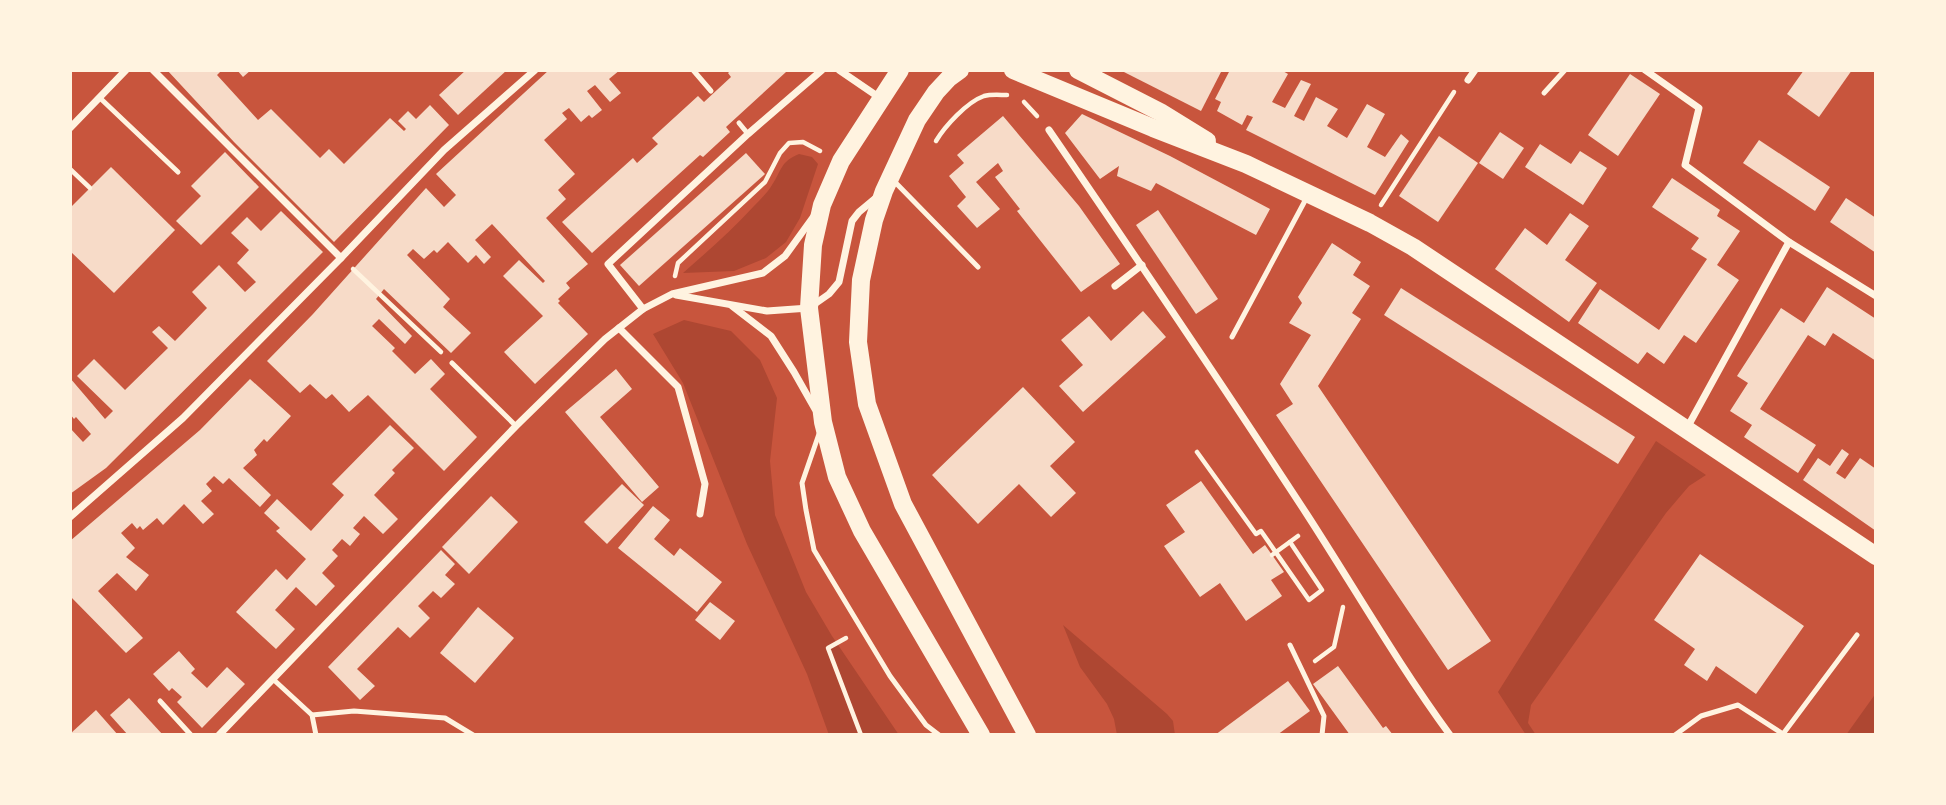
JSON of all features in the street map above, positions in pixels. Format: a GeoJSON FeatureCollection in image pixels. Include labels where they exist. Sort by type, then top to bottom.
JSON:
{"type":"FeatureCollection","features":[{"type":"Feature","properties":{"kind":"main road"},"geometry":{"type":"LineString","coordinates":[[900,70],[841,161],[822,205],[813,245],[808,308],[822,422],[838,477],[862,531],[981,735]]}},
{"type":"Feature","properties":{"kind":"main road"},"geometry":{"type":"LineString","coordinates":[[960,70],[950,78],[917,120],[887,184],[874,220],[861,280],[858,342],[867,404],[903,504],[1027,735]]}},
{"type":"Feature","properties":{"kind":"main road"},"geometry":{"type":"LineString","coordinates":[[1013,70],[1246,164],[1370,223],[1413,247],[1876,556]]}},
{"type":"Feature","properties":{"kind":"main road"},"geometry":{"type":"LineString","coordinates":[[1078,70],[1160,112],[1246,164]]}},
{"type":"Feature","properties":{"kind":"street"},"geometry":{"type":"LineString","coordinates":[[70,128],[127,70]]}},
{"type":"Feature","properties":{"kind":"street"},"geometry":{"type":"LineString","coordinates":[[153,70],[341,258]]}},
{"type":"Feature","properties":{"kind":"street"},"geometry":{"type":"LineString","coordinates":[[70,517],[183,418],[444,150],[536,70]]}},
{"type":"Feature","properties":{"kind":"street"},"geometry":{"type":"LineString","coordinates":[[643,309],[608,264],[748,134],[822,70]]}},
{"type":"Feature","properties":{"kind":"street"},"geometry":{"type":"LineString","coordinates":[[839,70],[880,98]]}},
{"type":"Feature","properties":{"kind":"street"},"geometry":{"type":"LineString","coordinates":[[1468,80],[1475,70]]}},
{"type":"Feature","properties":{"kind":"street"},"geometry":{"type":"LineString","coordinates":[[1645,70],[1699,108],[1685,165],[1789,242],[1876,296]]}},
{"type":"Feature","properties":{"kind":"street"},"geometry":{"type":"LineString","coordinates":[[1049,130],[1214,373],[1450,735]]}},
{"type":"Feature","properties":{"kind":"street"},"geometry":{"type":"LineString","coordinates":[[672,294],[767,311],[808,308],[829,294],[839,282],[852,221],[887,184]]}},
{"type":"Feature","properties":{"kind":"street"},"geometry":{"type":"LineString","coordinates":[[219,735],[516,426],[605,339],[643,309],[672,294],[763,273],[785,256],[822,205]]}},
{"type":"Feature","properties":{"kind":"street"},"geometry":{"type":"LineString","coordinates":[[1687,428],[1789,242]]}},
{"type":"Feature","properties":{"kind":"street"},"geometry":{"type":"LineString","coordinates":[[1115,286],[1142,265]]}},
{"type":"Feature","properties":{"kind":"street"},"geometry":{"type":"LineString","coordinates":[[730,305],[771,336],[822,422]]}},
{"type":"Feature","properties":{"kind":"street"},"geometry":{"type":"LineString","coordinates":[[619,328],[678,387],[705,484],[700,514]]}},
{"type":"Feature","properties":{"kind":"lane"},"geometry":{"type":"LineString","coordinates":[[692,70],[711,91]]}},
{"type":"Feature","properties":{"kind":"lane"},"geometry":{"type":"LineString","coordinates":[[1544,93],[1564,70]]}},
{"type":"Feature","properties":{"kind":"lane"},"geometry":{"type":"LineString","coordinates":[[100,98],[178,172]]}},
{"type":"Feature","properties":{"kind":"lane"},"geometry":{"type":"LineString","coordinates":[[739,123],[748,134]]}},
{"type":"Feature","properties":{"kind":"lane"},"geometry":{"type":"LineString","coordinates":[[887,184],[978,267]]}},
{"type":"Feature","properties":{"kind":"lane"},"geometry":{"type":"LineString","coordinates":[[1231,337],[1309,194]]}},
{"type":"Feature","properties":{"kind":"lane"},"geometry":{"type":"LineString","coordinates":[[452,363],[516,426]]}},
{"type":"Feature","properties":{"kind":"lane"},"geometry":{"type":"LineString","coordinates":[[822,422],[803,482],[814,551],[904,696],[926,725],[939,735]]}},
{"type":"Feature","properties":{"kind":"lane"},"geometry":{"type":"LineString","coordinates":[[1675,735],[1701,716],[1738,705],[1783,734],[1857,635]]}},
{"type":"Feature","properties":{"kind":"lane"},"geometry":{"type":"LineString","coordinates":[[1290,645],[1324,716],[1322,735]]}},
{"type":"Feature","properties":{"kind":"lane"},"geometry":{"type":"LineString","coordinates":[[274,680],[312,715],[317,735]]}},
{"type":"Feature","properties":{"kind":"lane"},"geometry":{"type":"LineString","coordinates":[[160,701],[191,735]]}},
{"type":"Feature","properties":{"kind":"lane"},"geometry":{"type":"LineString","coordinates":[[312,715],[354,711],[445,718],[473,735]]}},
{"type":"Feature","properties":{"kind":"path"},"geometry":{"type":"LineString","coordinates":[[1370,223],[1455,91],[1468,80]]}},
{"type":"Feature","properties":{"kind":"path"},"geometry":{"type":"LineString","coordinates":[[931,150],[943,129],[970,105],[985,96],[1005,94],[1023,101]]}},
{"type":"Feature","properties":{"kind":"path"},"geometry":{"type":"LineString","coordinates":[[675,275],[678,263],[765,182],[780,153],[789,143],[803,142],[822,152]]}},
{"type":"Feature","properties":{"kind":"path"},"geometry":{"type":"LineString","coordinates":[[70,169],[90,188]]}},
{"type":"Feature","properties":{"kind":"path"},"geometry":{"type":"LineString","coordinates":[[341,258],[452,363]]}},
{"type":"Feature","properties":{"kind":"path"},"geometry":{"type":"LineString","coordinates":[[1197,452],[1256,534],[1261,531],[1274,554],[1309,600],[1322,590],[1290,542],[1274,554]]}},
{"type":"Feature","properties":{"kind":"path"},"geometry":{"type":"LineString","coordinates":[[1334,647],[1349,583]]}},
{"type":"Feature","properties":{"kind":"path"},"geometry":{"type":"LineString","coordinates":[[861,630],[828,648],[861,735]]}},
{"type":"Feature","properties":{"kind":"shaded area"},"geometry":{"type":"Polygon","coordinates":[[[799,154],[812,157],[818,164],[800,218],[786,242],[766,258],[734,271],[683,273],[746,215],[768,191],[785,163],[799,154]]]}},
{"type":"Feature","properties":{"kind":"shaded area"},"geometry":{"type":"Polygon","coordinates":[[[684,320],[731,331],[760,360],[777,398],[770,461],[775,515],[806,592],[832,636],[899,735],[829,735],[807,674],[747,544],[683,383],[653,334],[684,320]]]}},
{"type":"Feature","properties":{"kind":"shaded area"},"geometry":{"type":"Polygon","coordinates":[[[1656,441],[1706,475],[1689,486],[1666,513],[1531,705],[1528,723],[1536,735],[1526,735],[1498,692],[1656,441]]]}},
{"type":"Feature","properties":{"kind":"shaded area"},"geometry":{"type":"Polygon","coordinates":[[[1063,625],[1167,714],[1173,721],[1175,735],[1117,735],[1107,704],[1080,667],[1063,625]]]}},
{"type":"Feature","properties":{"kind":"shaded area"},"geometry":{"type":"Polygon","coordinates":[[[1876,693],[1876,735],[1846,735],[1876,693]]]}},
{"type":"Feature","properties":{"kind":"building"},"geometry":{"type":"Polygon","coordinates":[[[167,70],[222,70],[217,75],[258,120],[271,109],[320,158],[329,149],[344,164],[390,118],[404,131],[406,129],[398,121],[408,111],[416,119],[430,105],[449,125],[334,242],[167,70]]]}},
{"type":"Feature","properties":{"kind":"building"},"geometry":{"type":"Polygon","coordinates":[[[237,70],[251,70],[243,77],[237,70]]]}},
{"type":"Feature","properties":{"kind":"building"},"geometry":{"type":"Polygon","coordinates":[[[466,70],[507,70],[458,115],[439,95],[466,70]]]}},
{"type":"Feature","properties":{"kind":"building"},"geometry":{"type":"Polygon","coordinates":[[[549,70],[620,70],[609,79],[621,93],[610,102],[595,85],[587,91],[602,110],[592,118],[589,115],[581,122],[569,108],[562,113],[567,119],[544,140],[575,174],[558,190],[566,199],[546,218],[588,264],[566,283],[570,288],[558,299],[558,303],[588,334],[535,384],[504,352],[543,316],[503,276],[519,260],[543,283],[545,281],[492,224],[475,240],[491,257],[484,264],[476,255],[468,263],[448,242],[437,253],[434,250],[424,259],[413,249],[407,255],[450,299],[443,307],[471,333],[451,353],[384,289],[376,299],[412,336],[405,344],[379,319],[372,326],[395,348],[392,351],[415,374],[431,359],[445,374],[430,389],[477,437],[444,471],[368,395],[349,412],[332,394],[326,399],[310,384],[300,393],[267,361],[426,188],[444,207],[456,195],[436,174],[549,70]]]}},
{"type":"Feature","properties":{"kind":"building"},"geometry":{"type":"Polygon","coordinates":[[[731,70],[786,72],[726,127],[730,132],[703,157],[700,155],[592,253],[562,222],[633,158],[637,163],[658,144],[652,138],[698,96],[704,102],[731,77],[728,73],[731,70]]]}},
{"type":"Feature","properties":{"kind":"building"},"geometry":{"type":"Polygon","coordinates":[[[1120,70],[1222,70],[1201,111],[1120,70]]]}},
{"type":"Feature","properties":{"kind":"building"},"geometry":{"type":"Polygon","coordinates":[[[1230,70],[1281,70],[1288,74],[1272,102],[1285,108],[1301,80],[1311,84],[1294,116],[1304,121],[1316,97],[1338,109],[1327,126],[1347,138],[1367,104],[1385,114],[1367,147],[1385,157],[1401,134],[1409,141],[1375,195],[1246,130],[1253,117],[1247,115],[1242,125],[1217,111],[1221,102],[1215,99],[1230,70]]]}},
{"type":"Feature","properties":{"kind":"building"},"geometry":{"type":"Polygon","coordinates":[[[1804,70],[1852,70],[1819,117],[1787,94],[1804,70]]]}},
{"type":"Feature","properties":{"kind":"building"},"geometry":{"type":"Polygon","coordinates":[[[1630,74],[1660,94],[1618,156],[1588,135],[1630,74]]]}},
{"type":"Feature","properties":{"kind":"building"},"geometry":{"type":"Polygon","coordinates":[[[1082,114],[1170,156],[1270,209],[1256,235],[1156,183],[1151,191],[1117,176],[1119,166],[1100,179],[1065,133],[1082,114]]]}},
{"type":"Feature","properties":{"kind":"building"},"geometry":{"type":"Polygon","coordinates":[[[1003,116],[1079,206],[1120,264],[1081,292],[1017,211],[1020,209],[995,177],[1003,171],[998,163],[976,182],[1000,209],[977,228],[957,206],[966,197],[949,176],[964,163],[957,155],[1003,116]]]}},
{"type":"Feature","properties":{"kind":"building"},"geometry":{"type":"Polygon","coordinates":[[[1500,132],[1524,148],[1503,179],[1479,163],[1500,132]]]}},
{"type":"Feature","properties":{"kind":"building"},"geometry":{"type":"Polygon","coordinates":[[[1439,136],[1478,163],[1438,222],[1399,196],[1439,136]]]}},
{"type":"Feature","properties":{"kind":"building"},"geometry":{"type":"Polygon","coordinates":[[[1759,140],[1830,187],[1815,211],[1743,163],[1759,140]]]}},
{"type":"Feature","properties":{"kind":"building"},"geometry":{"type":"Polygon","coordinates":[[[1540,144],[1571,164],[1580,151],[1607,168],[1583,205],[1525,167],[1540,144]]]}},
{"type":"Feature","properties":{"kind":"building"},"geometry":{"type":"Polygon","coordinates":[[[225,152],[259,187],[201,245],[176,221],[201,196],[191,186],[225,152]]]}},
{"type":"Feature","properties":{"kind":"building"},"geometry":{"type":"Polygon","coordinates":[[[746,153],[765,174],[639,286],[620,265],[746,153]]]}},
{"type":"Feature","properties":{"kind":"building"},"geometry":{"type":"Polygon","coordinates":[[[111,167],[175,230],[114,293],[70,251],[70,208],[111,167]]]}},
{"type":"Feature","properties":{"kind":"building"},"geometry":{"type":"Polygon","coordinates":[[[1672,178],[1720,210],[1717,216],[1740,231],[1717,265],[1739,280],[1696,343],[1684,335],[1664,364],[1647,352],[1638,364],[1578,323],[1600,289],[1659,330],[1707,259],[1691,249],[1699,238],[1652,207],[1672,178]]]}},
{"type":"Feature","properties":{"kind":"building"},"geometry":{"type":"Polygon","coordinates":[[[1846,198],[1876,218],[1876,253],[1830,222],[1846,198]]]}},
{"type":"Feature","properties":{"kind":"building"},"geometry":{"type":"Polygon","coordinates":[[[1158,210],[1218,299],[1196,314],[1136,225],[1158,210]]]}},
{"type":"Feature","properties":{"kind":"building"},"geometry":{"type":"Polygon","coordinates":[[[281,211],[323,252],[106,468],[70,494],[70,428],[83,442],[91,434],[70,414],[70,378],[105,419],[113,411],[77,376],[94,359],[125,390],[168,348],[152,332],[159,326],[175,341],[207,308],[192,292],[219,265],[245,292],[256,282],[237,263],[249,250],[231,233],[247,217],[261,231],[281,211]]]}},
{"type":"Feature","properties":{"kind":"building"},"geometry":{"type":"Polygon","coordinates":[[[1570,213],[1589,226],[1565,260],[1597,283],[1569,322],[1495,269],[1525,228],[1547,245],[1570,213]]]}},
{"type":"Feature","properties":{"kind":"building"},"geometry":{"type":"Polygon","coordinates":[[[1332,243],[1361,262],[1353,275],[1370,286],[1352,313],[1361,319],[1318,386],[1491,641],[1448,670],[1276,415],[1293,404],[1280,384],[1311,335],[1289,323],[1302,303],[1298,297],[1332,243]]]}},
{"type":"Feature","properties":{"kind":"building"},"geometry":{"type":"Polygon","coordinates":[[[1827,287],[1876,319],[1876,361],[1833,333],[1825,346],[1808,335],[1760,409],[1816,445],[1798,473],[1744,437],[1752,425],[1730,411],[1748,383],[1737,376],[1781,308],[1804,323],[1827,287]]]}},
{"type":"Feature","properties":{"kind":"building"},"geometry":{"type":"Polygon","coordinates":[[[1401,288],[1635,437],[1618,464],[1384,315],[1401,288]]]}},
{"type":"Feature","properties":{"kind":"building"},"geometry":{"type":"Polygon","coordinates":[[[1143,311],[1166,337],[1083,412],[1059,386],[1083,365],[1061,340],[1089,316],[1111,341],[1143,311]]]}},
{"type":"Feature","properties":{"kind":"building"},"geometry":{"type":"Polygon","coordinates":[[[616,369],[632,389],[600,417],[659,487],[642,502],[565,412],[616,369]]]}},
{"type":"Feature","properties":{"kind":"building"},"geometry":{"type":"Polygon","coordinates":[[[250,379],[291,416],[267,442],[264,439],[254,450],[257,455],[243,468],[271,495],[260,507],[229,478],[223,484],[214,476],[206,484],[212,491],[201,501],[214,514],[203,524],[184,504],[163,525],[157,518],[143,530],[140,526],[137,529],[132,523],[121,533],[135,548],[126,557],[149,575],[136,591],[117,573],[98,591],[143,638],[126,653],[70,596],[70,541],[200,430],[250,379]]]}},
{"type":"Feature","properties":{"kind":"building"},"geometry":{"type":"Polygon","coordinates":[[[1023,387],[1075,442],[1050,466],[1076,493],[1051,517],[1019,484],[978,524],[932,475],[1023,387]]]}},
{"type":"Feature","properties":{"kind":"building"},"geometry":{"type":"Polygon","coordinates":[[[390,425],[414,448],[392,470],[395,473],[374,495],[398,519],[383,534],[364,516],[353,528],[360,534],[350,546],[342,539],[332,550],[338,556],[322,573],[335,586],[316,606],[296,587],[275,610],[295,629],[276,649],[236,612],[276,569],[287,580],[306,559],[276,531],[280,528],[264,513],[277,499],[311,531],[344,495],[332,484],[390,425]]]}},
{"type":"Feature","properties":{"kind":"building"},"geometry":{"type":"Polygon","coordinates":[[[1842,449],[1849,454],[1836,473],[1845,479],[1860,458],[1876,469],[1876,531],[1803,480],[1818,458],[1830,466],[1842,449]]]}},
{"type":"Feature","properties":{"kind":"building"},"geometry":{"type":"Polygon","coordinates":[[[1201,481],[1253,554],[1265,545],[1284,572],[1271,580],[1282,596],[1246,621],[1220,583],[1200,597],[1164,546],[1185,532],[1166,505],[1201,481]]]}},
{"type":"Feature","properties":{"kind":"building"},"geometry":{"type":"Polygon","coordinates":[[[622,484],[644,505],[607,544],[584,522],[622,484]]]}},
{"type":"Feature","properties":{"kind":"building"},"geometry":{"type":"Polygon","coordinates":[[[491,496],[518,522],[469,574],[442,547],[491,496]]]}},
{"type":"Feature","properties":{"kind":"building"},"geometry":{"type":"Polygon","coordinates":[[[653,506],[670,520],[654,539],[674,556],[680,548],[722,582],[697,612],[618,548],[653,506]]]}},
{"type":"Feature","properties":{"kind":"building"},"geometry":{"type":"Polygon","coordinates":[[[441,550],[455,564],[445,575],[455,584],[441,598],[433,591],[418,606],[430,618],[410,638],[398,627],[357,669],[375,686],[360,700],[328,667],[441,550]]]}},
{"type":"Feature","properties":{"kind":"building"},"geometry":{"type":"Polygon","coordinates":[[[1700,554],[1804,626],[1756,694],[1716,666],[1707,681],[1684,665],[1695,649],[1654,620],[1700,554]]]}},
{"type":"Feature","properties":{"kind":"building"},"geometry":{"type":"Polygon","coordinates":[[[710,602],[735,621],[720,640],[695,620],[710,602]]]}},
{"type":"Feature","properties":{"kind":"building"},"geometry":{"type":"Polygon","coordinates":[[[478,607],[514,638],[475,683],[440,653],[478,607]]]}},
{"type":"Feature","properties":{"kind":"building"},"geometry":{"type":"Polygon","coordinates":[[[179,651],[195,669],[191,673],[207,688],[227,667],[245,684],[202,728],[177,702],[182,697],[172,688],[169,691],[153,674],[179,651]]]}},
{"type":"Feature","properties":{"kind":"building"},"geometry":{"type":"Polygon","coordinates":[[[1338,666],[1383,728],[1386,726],[1393,735],[1350,735],[1313,684],[1338,666]]]}},
{"type":"Feature","properties":{"kind":"building"},"geometry":{"type":"Polygon","coordinates":[[[1288,681],[1310,711],[1277,735],[1215,735],[1288,681]]]}},
{"type":"Feature","properties":{"kind":"building"},"geometry":{"type":"Polygon","coordinates":[[[129,698],[163,735],[128,735],[110,715],[129,698]]]}},
{"type":"Feature","properties":{"kind":"building"},"geometry":{"type":"Polygon","coordinates":[[[96,710],[118,735],[70,735],[70,734],[96,710]]]}}]}
